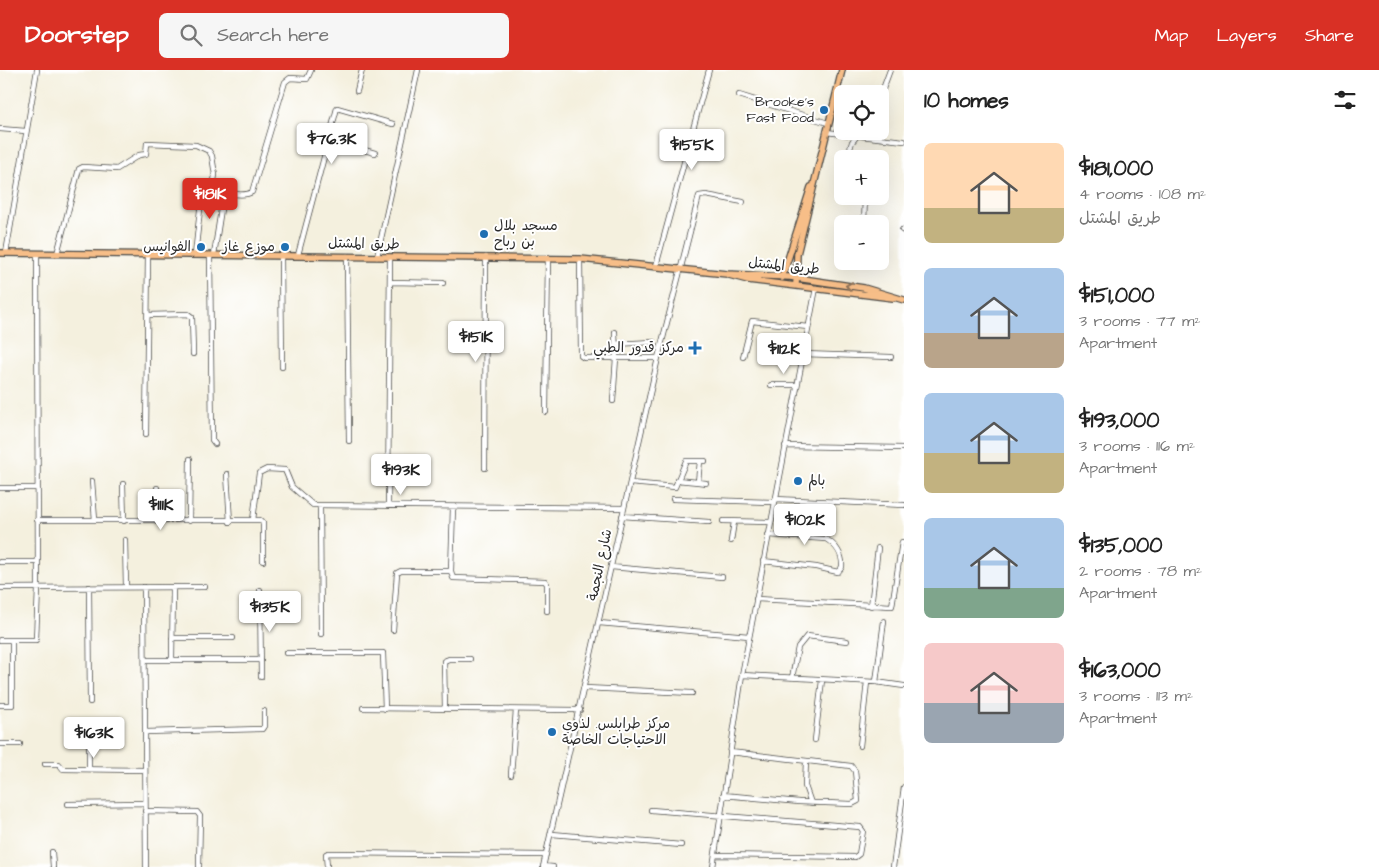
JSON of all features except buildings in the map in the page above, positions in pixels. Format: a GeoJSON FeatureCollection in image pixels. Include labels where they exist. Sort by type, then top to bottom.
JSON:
{"type":"FeatureCollection","features":[{"type":"Feature","properties":{"kind":"main road"},"geometry":{"type":"LineString","coordinates":[[780,284],[816,171],[842,71]]}},
{"type":"Feature","properties":{"kind":"main road"},"geometry":{"type":"LineString","coordinates":[[796,286],[796,254],[812,199],[816,171]]}},
{"type":"Feature","properties":{"kind":"main road","name":"طريق المشتل"},"geometry":{"type":"LineString","coordinates":[[3,253],[548,257],[727,274],[796,278],[864,288],[902,299]]}},
{"type":"Feature","properties":{"kind":"main road","name":"طريق المشتل"},"geometry":{"type":"LineString","coordinates":[[727,274],[736,278],[882,298],[902,299]]}},
{"type":"Feature","properties":{"kind":"street"},"geometry":{"type":"LineString","coordinates":[[3,253],[37,70]]}},
{"type":"Feature","properties":{"kind":"street"},"geometry":{"type":"LineString","coordinates":[[215,444],[212,440],[212,255],[223,196],[228,194],[246,195],[252,192],[286,82],[290,78],[308,79],[311,70]]}},
{"type":"Feature","properties":{"kind":"street"},"geometry":{"type":"LineString","coordinates":[[357,91],[362,70]]}},
{"type":"Feature","properties":{"kind":"street"},"geometry":{"type":"LineString","coordinates":[[377,257],[418,70]]}},
{"type":"Feature","properties":{"kind":"street"},"geometry":{"type":"LineString","coordinates":[[656,266],[709,70]]}},
{"type":"Feature","properties":{"kind":"street"},"geometry":{"type":"LineString","coordinates":[[834,70],[842,71]]}},
{"type":"Feature","properties":{"kind":"street"},"geometry":{"type":"LineString","coordinates":[[884,85],[890,70]]}},
{"type":"Feature","properties":{"kind":"street"},"geometry":{"type":"LineString","coordinates":[[739,95],[828,123]]}},
{"type":"Feature","properties":{"kind":"street"},"geometry":{"type":"LineString","coordinates":[[298,255],[337,108],[393,124]]}},
{"type":"Feature","properties":{"kind":"street"},"geometry":{"type":"LineString","coordinates":[[0,129],[26,131]]}},
{"type":"Feature","properties":{"kind":"street"},"geometry":{"type":"LineString","coordinates":[[826,132],[834,132]]}},
{"type":"Feature","properties":{"kind":"street"},"geometry":{"type":"LineString","coordinates":[[889,138],[904,141]]}},
{"type":"Feature","properties":{"kind":"street"},"geometry":{"type":"LineString","coordinates":[[329,140],[376,153]]}},
{"type":"Feature","properties":{"kind":"street"},"geometry":{"type":"LineString","coordinates":[[57,254],[80,169],[83,167],[117,168],[139,155],[146,154],[147,143],[196,145],[209,151],[212,156],[214,181],[201,201],[195,255]]}},
{"type":"Feature","properties":{"kind":"street","name":"شارع النجمة"},"geometry":{"type":"LineString","coordinates":[[543,866],[552,834],[658,358],[699,196],[706,195],[743,202]]}},
{"type":"Feature","properties":{"kind":"street"},"geometry":{"type":"LineString","coordinates":[[0,640],[36,640],[38,588],[36,562],[37,254]]}},
{"type":"Feature","properties":{"kind":"street"},"geometry":{"type":"LineString","coordinates":[[146,434],[148,254]]}},
{"type":"Feature","properties":{"kind":"street"},"geometry":{"type":"LineString","coordinates":[[281,255],[282,367]]}},
{"type":"Feature","properties":{"kind":"street"},"geometry":{"type":"LineString","coordinates":[[347,256],[349,442]]}},
{"type":"Feature","properties":{"kind":"street"},"geometry":{"type":"LineString","coordinates":[[388,506],[390,257]]}},
{"type":"Feature","properties":{"kind":"street"},"geometry":{"type":"LineString","coordinates":[[485,468],[486,257]]}},
{"type":"Feature","properties":{"kind":"street"},"geometry":{"type":"LineString","coordinates":[[546,412],[548,257]]}},
{"type":"Feature","properties":{"kind":"street"},"geometry":{"type":"LineString","coordinates":[[580,259],[580,354],[584,358],[658,358]]}},
{"type":"Feature","properties":{"kind":"street"},"geometry":{"type":"LineString","coordinates":[[390,282],[443,283]]}},
{"type":"Feature","properties":{"kind":"street"},"geometry":{"type":"LineString","coordinates":[[712,867],[749,636],[816,288]]}},
{"type":"Feature","properties":{"kind":"street"},"geometry":{"type":"LineString","coordinates":[[148,316],[188,314],[192,317],[193,354]]}},
{"type":"Feature","properties":{"kind":"street"},"geometry":{"type":"LineString","coordinates":[[742,357],[752,320],[808,327]]}},
{"type":"Feature","properties":{"kind":"street"},"geometry":{"type":"LineString","coordinates":[[613,401],[616,358],[614,332]]}},
{"type":"Feature","properties":{"kind":"street"},"geometry":{"type":"LineString","coordinates":[[615,344],[653,342]]}},
{"type":"Feature","properties":{"kind":"street"},"geometry":{"type":"LineString","coordinates":[[803,354],[891,357]]}},
{"type":"Feature","properties":{"kind":"street"},"geometry":{"type":"LineString","coordinates":[[771,384],[797,385]]}},
{"type":"Feature","properties":{"kind":"street"},"geometry":{"type":"LineString","coordinates":[[785,446],[904,448]]}},
{"type":"Feature","properties":{"kind":"street"},"geometry":{"type":"LineString","coordinates":[[189,521],[190,459]]}},
{"type":"Feature","properties":{"kind":"street"},"geometry":{"type":"LineString","coordinates":[[630,483],[675,487],[686,461],[702,461],[698,482]]}},
{"type":"Feature","properties":{"kind":"street"},"geometry":{"type":"LineString","coordinates":[[253,520],[259,473],[263,469],[286,470],[292,487],[313,505],[320,506],[624,508]]}},
{"type":"Feature","properties":{"kind":"street"},"geometry":{"type":"LineString","coordinates":[[227,474],[230,522]]}},
{"type":"Feature","properties":{"kind":"street"},"geometry":{"type":"LineString","coordinates":[[677,480],[706,483]]}},
{"type":"Feature","properties":{"kind":"street"},"geometry":{"type":"LineString","coordinates":[[92,481],[95,520]]}},
{"type":"Feature","properties":{"kind":"street"},"geometry":{"type":"LineString","coordinates":[[123,484],[124,521]]}},
{"type":"Feature","properties":{"kind":"street"},"geometry":{"type":"LineString","coordinates":[[0,488],[37,488]]}},
{"type":"Feature","properties":{"kind":"street"},"geometry":{"type":"LineString","coordinates":[[157,488],[157,521]]}},
{"type":"Feature","properties":{"kind":"street"},"geometry":{"type":"LineString","coordinates":[[673,499],[904,505]]}},
{"type":"Feature","properties":{"kind":"street"},"geometry":{"type":"LineString","coordinates":[[320,506],[321,634]]}},
{"type":"Feature","properties":{"kind":"street"},"geometry":{"type":"LineString","coordinates":[[453,506],[451,576],[456,580],[545,582],[547,584],[547,611]]}},
{"type":"Feature","properties":{"kind":"street"},"geometry":{"type":"LineString","coordinates":[[622,516],[709,522]]}},
{"type":"Feature","properties":{"kind":"street"},"geometry":{"type":"LineString","coordinates":[[37,520],[230,522],[260,520],[264,523],[263,561]]}},
{"type":"Feature","properties":{"kind":"street"},"geometry":{"type":"LineString","coordinates":[[722,521],[770,522]]}},
{"type":"Feature","properties":{"kind":"street"},"geometry":{"type":"LineString","coordinates":[[731,542],[734,522]]}},
{"type":"Feature","properties":{"kind":"street"},"geometry":{"type":"LineString","coordinates":[[763,561],[816,566],[838,572],[842,567],[840,554],[832,543],[826,539],[768,535]]}},
{"type":"Feature","properties":{"kind":"street"},"geometry":{"type":"LineString","coordinates":[[125,540],[126,587]]}},
{"type":"Feature","properties":{"kind":"street"},"geometry":{"type":"LineString","coordinates":[[756,599],[889,607],[894,604],[902,542]]}},
{"type":"Feature","properties":{"kind":"street"},"geometry":{"type":"LineString","coordinates":[[871,606],[878,548]]}},
{"type":"Feature","properties":{"kind":"street"},"geometry":{"type":"LineString","coordinates":[[0,562],[36,562]]}},
{"type":"Feature","properties":{"kind":"street"},"geometry":{"type":"LineString","coordinates":[[611,567],[722,577]]}},
{"type":"Feature","properties":{"kind":"street"},"geometry":{"type":"LineString","coordinates":[[393,630],[397,573],[402,571],[451,571]]}},
{"type":"Feature","properties":{"kind":"street"},"geometry":{"type":"LineString","coordinates":[[89,587],[90,702]]}},
{"type":"Feature","properties":{"kind":"street"},"geometry":{"type":"LineString","coordinates":[[144,587],[146,867]]}},
{"type":"Feature","properties":{"kind":"street"},"geometry":{"type":"LineString","coordinates":[[172,659],[173,587]]}},
{"type":"Feature","properties":{"kind":"street"},"geometry":{"type":"LineString","coordinates":[[0,588],[205,587]]}},
{"type":"Feature","properties":{"kind":"street"},"geometry":{"type":"LineString","coordinates":[[260,590],[261,677]]}},
{"type":"Feature","properties":{"kind":"street"},"geometry":{"type":"LineString","coordinates":[[876,682],[884,621]]}},
{"type":"Feature","properties":{"kind":"street"},"geometry":{"type":"LineString","coordinates":[[599,623],[749,636]]}},
{"type":"Feature","properties":{"kind":"street"},"geometry":{"type":"LineString","coordinates":[[792,678],[798,647],[807,636],[847,641]]}},
{"type":"Feature","properties":{"kind":"street"},"geometry":{"type":"LineString","coordinates":[[172,638],[233,638]]}},
{"type":"Feature","properties":{"kind":"street"},"geometry":{"type":"LineString","coordinates":[[0,705],[12,705],[12,640]]}},
{"type":"Feature","properties":{"kind":"street"},"geometry":{"type":"LineString","coordinates":[[286,653],[383,654],[385,709]]}},
{"type":"Feature","properties":{"kind":"street"},"geometry":{"type":"LineString","coordinates":[[445,709],[444,661],[448,659],[470,659]]}},
{"type":"Feature","properties":{"kind":"street"},"geometry":{"type":"LineString","coordinates":[[144,660],[261,660]]}},
{"type":"Feature","properties":{"kind":"street"},"geometry":{"type":"LineString","coordinates":[[742,675],[876,682],[904,686]]}},
{"type":"Feature","properties":{"kind":"street"},"geometry":{"type":"LineString","coordinates":[[815,740],[822,680]]}},
{"type":"Feature","properties":{"kind":"street"},"geometry":{"type":"LineString","coordinates":[[860,746],[867,682]]}},
{"type":"Feature","properties":{"kind":"street"},"geometry":{"type":"LineString","coordinates":[[585,688],[692,693]]}},
{"type":"Feature","properties":{"kind":"street"},"geometry":{"type":"LineString","coordinates":[[364,708],[580,710]]}},
{"type":"Feature","properties":{"kind":"street"},"geometry":{"type":"LineString","coordinates":[[512,775],[516,710]]}},
{"type":"Feature","properties":{"kind":"street"},"geometry":{"type":"LineString","coordinates":[[145,732],[262,729],[264,726],[264,711]]}},
{"type":"Feature","properties":{"kind":"street"},"geometry":{"type":"LineString","coordinates":[[89,741],[89,768]]}},
{"type":"Feature","properties":{"kind":"street"},"geometry":{"type":"LineString","coordinates":[[0,744],[20,744]]}},
{"type":"Feature","properties":{"kind":"street"},"geometry":{"type":"LineString","coordinates":[[723,795],[811,803],[855,804],[858,801],[855,771],[851,766],[730,752]]}},
{"type":"Feature","properties":{"kind":"street"},"geometry":{"type":"LineString","coordinates":[[806,760],[805,786],[811,803]]}},
{"type":"Feature","properties":{"kind":"street"},"geometry":{"type":"LineString","coordinates":[[45,764],[59,764],[64,769],[145,770]]}},
{"type":"Feature","properties":{"kind":"street"},"geometry":{"type":"LineString","coordinates":[[893,867],[904,787]]}},
{"type":"Feature","properties":{"kind":"street"},"geometry":{"type":"LineString","coordinates":[[68,804],[145,803]]}},
{"type":"Feature","properties":{"kind":"street"},"geometry":{"type":"LineString","coordinates":[[651,810],[860,827],[863,831],[859,854],[855,857],[714,855]]}},
{"type":"Feature","properties":{"kind":"street"},"geometry":{"type":"LineString","coordinates":[[145,811],[197,812],[200,816],[199,867]]}},
{"type":"Feature","properties":{"kind":"street"},"geometry":{"type":"LineString","coordinates":[[552,834],[681,846]]}},
{"type":"Feature","properties":{"kind":"street"},"geometry":{"type":"LineString","coordinates":[[52,852],[53,867]]}},
{"type":"Feature","properties":{"kind":"street"},"geometry":{"type":"LineString","coordinates":[[327,867],[326,854],[328,853],[546,855]]}},
{"type":"Feature","properties":{"kind":"street"},"geometry":{"type":"LineString","coordinates":[[543,866],[553,867]]}},
{"type":"Feature","properties":{"kind":"place","name":"Brooke's Fast Food"},"geometry":{"type":"Point","coordinates":[824,110]}},
{"type":"Feature","properties":{"kind":"place","name":"مسجد بلال بن رباح"},"geometry":{"type":"Point","coordinates":[484,234]}},
{"type":"Feature","properties":{"kind":"place","name":"الفوانيس"},"geometry":{"type":"Point","coordinates":[201,247]}},
{"type":"Feature","properties":{"kind":"place","name":"موزع غاز"},"geometry":{"type":"Point","coordinates":[285,247]}},
{"type":"Feature","properties":{"kind":"place","name":"مركز قدور الطبي"},"geometry":{"type":"Point","coordinates":[695,348]}},
{"type":"Feature","properties":{"kind":"place","name":"بالم"},"geometry":{"type":"Point","coordinates":[798,481]}},
{"type":"Feature","properties":{"kind":"place","name":"مركز طرابلس. لذوي الاحتياجات الخاصة"},"geometry":{"type":"Point","coordinates":[552,732]}}]}
